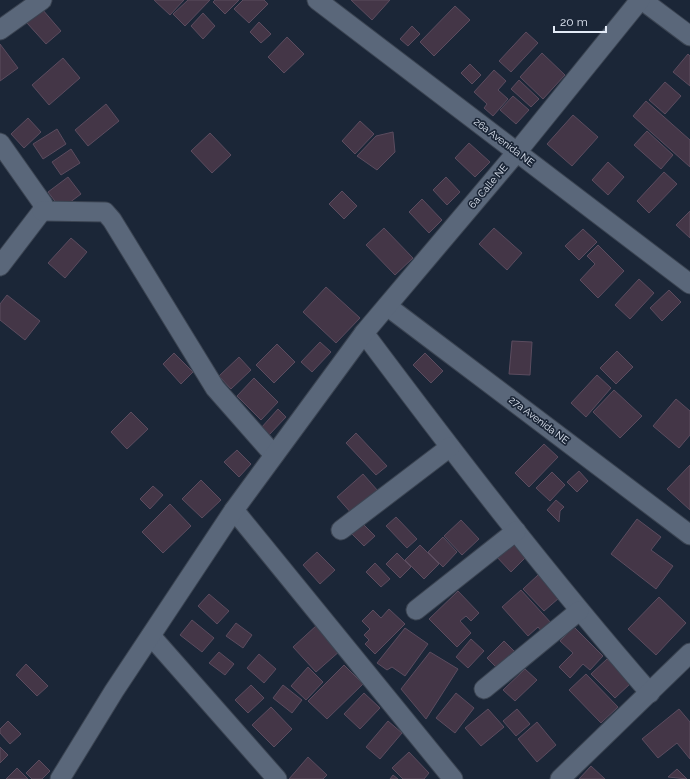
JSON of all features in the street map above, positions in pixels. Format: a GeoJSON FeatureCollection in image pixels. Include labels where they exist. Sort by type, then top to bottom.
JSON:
{"type":"FeatureCollection","features":[{"type":"Feature","properties":{"kind":"street"},"geometry":{"type":"LineString","coordinates":[[0,30],[42,0]]}},
{"type":"Feature","properties":{"kind":"street","name":"26a Avenida NE"},"geometry":{"type":"LineString","coordinates":[[317,0],[690,284]]}},
{"type":"Feature","properties":{"kind":"street"},"geometry":{"type":"LineString","coordinates":[[641,0],[690,36]]}},
{"type":"Feature","properties":{"kind":"street","name":"6a Calle NE"},"geometry":{"type":"LineString","coordinates":[[60,779],[150,636],[234,510],[364,333],[517,152],[641,0]]}},
{"type":"Feature","properties":{"kind":"street"},"geometry":{"type":"LineString","coordinates":[[0,266],[42,211],[43,204],[1,148]]}},
{"type":"Feature","properties":{"kind":"street"},"geometry":{"type":"LineString","coordinates":[[42,211],[105,212],[112,220],[215,388],[274,455]]}},
{"type":"Feature","properties":{"kind":"street","name":"27a Avenida NE"},"geometry":{"type":"LineString","coordinates":[[387,306],[690,535]]}},
{"type":"Feature","properties":{"kind":"street"},"geometry":{"type":"LineString","coordinates":[[364,333],[450,447],[579,611],[650,693]]}},
{"type":"Feature","properties":{"kind":"street"},"geometry":{"type":"LineString","coordinates":[[341,530],[450,447]]}},
{"type":"Feature","properties":{"kind":"street"},"geometry":{"type":"LineString","coordinates":[[234,510],[453,779]]}},
{"type":"Feature","properties":{"kind":"street"},"geometry":{"type":"LineString","coordinates":[[416,610],[516,531]]}},
{"type":"Feature","properties":{"kind":"street"},"geometry":{"type":"LineString","coordinates":[[484,689],[579,611]]}},
{"type":"Feature","properties":{"kind":"street"},"geometry":{"type":"LineString","coordinates":[[150,636],[277,779]]}},
{"type":"Feature","properties":{"kind":"street"},"geometry":{"type":"LineString","coordinates":[[560,779],[690,653]]}},
{"type":"Feature","properties":{"kind":"building"},"geometry":{"type":"Polygon","coordinates":[[[154,0],[184,0],[170,15],[154,0]]]}},
{"type":"Feature","properties":{"kind":"building"},"geometry":{"type":"Polygon","coordinates":[[[188,0],[210,0],[185,26],[173,14],[188,0]]]}},
{"type":"Feature","properties":{"kind":"building"},"geometry":{"type":"Polygon","coordinates":[[[215,0],[239,0],[225,14],[213,2],[215,0]]]}},
{"type":"Feature","properties":{"kind":"building"},"geometry":{"type":"Polygon","coordinates":[[[243,0],[264,0],[268,4],[249,23],[234,9],[243,0]]]}},
{"type":"Feature","properties":{"kind":"building"},"geometry":{"type":"Polygon","coordinates":[[[351,0],[390,0],[372,20],[351,0]]]}},
{"type":"Feature","properties":{"kind":"building"},"geometry":{"type":"Polygon","coordinates":[[[455,6],[470,20],[434,56],[420,42],[455,6]]]}},
{"type":"Feature","properties":{"kind":"building"},"geometry":{"type":"Polygon","coordinates":[[[42,9],[61,31],[46,44],[27,23],[42,9]]]}},
{"type":"Feature","properties":{"kind":"building"},"geometry":{"type":"Polygon","coordinates":[[[203,13],[215,26],[203,39],[191,26],[203,13]]]}},
{"type":"Feature","properties":{"kind":"building"},"geometry":{"type":"Polygon","coordinates":[[[259,22],[271,34],[261,43],[250,32],[259,22]]]}},
{"type":"Feature","properties":{"kind":"building"},"geometry":{"type":"Polygon","coordinates":[[[412,26],[420,34],[408,46],[400,39],[412,26]]]}},
{"type":"Feature","properties":{"kind":"building"},"geometry":{"type":"Polygon","coordinates":[[[526,32],[538,43],[511,72],[499,61],[526,32]]]}},
{"type":"Feature","properties":{"kind":"building"},"geometry":{"type":"Polygon","coordinates":[[[287,37],[304,54],[284,73],[268,57],[287,37]]]}},
{"type":"Feature","properties":{"kind":"building"},"geometry":{"type":"Polygon","coordinates":[[[0,44],[18,68],[0,81],[0,44]]]}},
{"type":"Feature","properties":{"kind":"building"},"geometry":{"type":"Polygon","coordinates":[[[542,53],[565,75],[543,99],[520,77],[542,53]]]}},
{"type":"Feature","properties":{"kind":"building"},"geometry":{"type":"Polygon","coordinates":[[[688,54],[690,56],[690,86],[673,72],[688,54]]]}},
{"type":"Feature","properties":{"kind":"building"},"geometry":{"type":"Polygon","coordinates":[[[63,58],[80,78],[49,105],[32,85],[63,58]]]}},
{"type":"Feature","properties":{"kind":"building"},"geometry":{"type":"Polygon","coordinates":[[[470,64],[481,75],[472,84],[461,73],[470,64]]]}},
{"type":"Feature","properties":{"kind":"building"},"geometry":{"type":"Polygon","coordinates":[[[494,70],[506,81],[498,90],[508,99],[493,116],[484,108],[487,104],[474,92],[494,70]]]}},
{"type":"Feature","properties":{"kind":"building"},"geometry":{"type":"Polygon","coordinates":[[[519,80],[539,99],[531,107],[511,89],[519,80]]]}},
{"type":"Feature","properties":{"kind":"building"},"geometry":{"type":"Polygon","coordinates":[[[665,82],[681,96],[665,114],[649,100],[665,82]]]}},
{"type":"Feature","properties":{"kind":"building"},"geometry":{"type":"Polygon","coordinates":[[[513,96],[529,110],[516,124],[500,110],[513,96]]]}},
{"type":"Feature","properties":{"kind":"building"},"geometry":{"type":"Polygon","coordinates":[[[646,101],[690,140],[690,167],[633,116],[646,101]]]}},
{"type":"Feature","properties":{"kind":"building"},"geometry":{"type":"Polygon","coordinates":[[[106,104],[119,121],[88,146],[75,130],[106,104]]]}},
{"type":"Feature","properties":{"kind":"building"},"geometry":{"type":"Polygon","coordinates":[[[573,115],[598,137],[572,166],[547,144],[573,115]]]}},
{"type":"Feature","properties":{"kind":"building"},"geometry":{"type":"Polygon","coordinates":[[[28,118],[41,132],[24,148],[11,134],[28,118]]]}},
{"type":"Feature","properties":{"kind":"building"},"geometry":{"type":"Polygon","coordinates":[[[360,121],[374,134],[355,154],[342,141],[360,121]]]}},
{"type":"Feature","properties":{"kind":"building"},"geometry":{"type":"Polygon","coordinates":[[[57,129],[66,144],[43,159],[33,144],[57,129]]]}},
{"type":"Feature","properties":{"kind":"building"},"geometry":{"type":"Polygon","coordinates":[[[647,131],[673,155],[661,169],[634,145],[647,131]]]}},
{"type":"Feature","properties":{"kind":"building"},"geometry":{"type":"Polygon","coordinates":[[[393,132],[395,152],[377,170],[357,156],[376,136],[393,132]]]}},
{"type":"Feature","properties":{"kind":"building"},"geometry":{"type":"Polygon","coordinates":[[[210,133],[231,155],[212,173],[191,151],[210,133]]]}},
{"type":"Feature","properties":{"kind":"building"},"geometry":{"type":"Polygon","coordinates":[[[469,143],[490,162],[475,177],[455,158],[469,143]]]}},
{"type":"Feature","properties":{"kind":"building"},"geometry":{"type":"Polygon","coordinates":[[[71,149],[80,163],[61,175],[52,162],[71,149]]]}},
{"type":"Feature","properties":{"kind":"building"},"geometry":{"type":"Polygon","coordinates":[[[608,162],[624,177],[608,195],[592,180],[608,162]]]}},
{"type":"Feature","properties":{"kind":"building"},"geometry":{"type":"Polygon","coordinates":[[[664,172],[677,184],[649,213],[637,201],[664,172]]]}},
{"type":"Feature","properties":{"kind":"building"},"geometry":{"type":"Polygon","coordinates":[[[68,177],[81,194],[61,209],[48,192],[68,177]]]}},
{"type":"Feature","properties":{"kind":"building"},"geometry":{"type":"Polygon","coordinates":[[[446,177],[460,192],[447,205],[433,190],[446,177]]]}},
{"type":"Feature","properties":{"kind":"building"},"geometry":{"type":"Polygon","coordinates":[[[342,191],[357,206],[344,219],[329,204],[342,191]]]}},
{"type":"Feature","properties":{"kind":"building"},"geometry":{"type":"Polygon","coordinates":[[[422,199],[442,220],[429,233],[409,212],[422,199]]]}},
{"type":"Feature","properties":{"kind":"building"},"geometry":{"type":"Polygon","coordinates":[[[690,211],[690,238],[676,225],[690,211]]]}},
{"type":"Feature","properties":{"kind":"building"},"geometry":{"type":"Polygon","coordinates":[[[384,228],[413,258],[395,275],[366,245],[384,228]]]}},
{"type":"Feature","properties":{"kind":"building"},"geometry":{"type":"Polygon","coordinates":[[[494,228],[522,253],[507,270],[479,244],[494,228]]]}},
{"type":"Feature","properties":{"kind":"building"},"geometry":{"type":"Polygon","coordinates":[[[583,229],[597,242],[579,260],[565,246],[583,229]]]}},
{"type":"Feature","properties":{"kind":"building"},"geometry":{"type":"Polygon","coordinates":[[[71,238],[87,252],[65,278],[48,263],[71,238]]]}},
{"type":"Feature","properties":{"kind":"building"},"geometry":{"type":"Polygon","coordinates":[[[598,245],[624,271],[598,298],[580,280],[595,264],[587,256],[598,245]]]}},
{"type":"Feature","properties":{"kind":"building"},"geometry":{"type":"Polygon","coordinates":[[[639,279],[654,293],[630,319],[615,305],[639,279]]]}},
{"type":"Feature","properties":{"kind":"building"},"geometry":{"type":"Polygon","coordinates":[[[326,287],[360,318],[336,343],[303,312],[326,287]]]}},
{"type":"Feature","properties":{"kind":"building"},"geometry":{"type":"Polygon","coordinates":[[[669,290],[681,302],[662,321],[650,308],[669,290]]]}},
{"type":"Feature","properties":{"kind":"building"},"geometry":{"type":"Polygon","coordinates":[[[7,295],[40,321],[25,340],[0,320],[0,304],[7,295]]]}},
{"type":"Feature","properties":{"kind":"building"},"geometry":{"type":"Polygon","coordinates":[[[512,341],[532,342],[530,375],[509,374],[512,341]]]}},
{"type":"Feature","properties":{"kind":"building"},"geometry":{"type":"Polygon","coordinates":[[[320,342],[331,352],[312,372],[301,362],[320,342]]]}},
{"type":"Feature","properties":{"kind":"building"},"geometry":{"type":"Polygon","coordinates":[[[277,344],[295,362],[274,383],[256,365],[277,344]]]}},
{"type":"Feature","properties":{"kind":"building"},"geometry":{"type":"Polygon","coordinates":[[[617,351],[633,367],[616,384],[600,368],[617,351]]]}},
{"type":"Feature","properties":{"kind":"building"},"geometry":{"type":"Polygon","coordinates":[[[174,353],[193,372],[181,384],[163,364],[174,353]]]}},
{"type":"Feature","properties":{"kind":"building"},"geometry":{"type":"Polygon","coordinates":[[[425,353],[443,371],[431,383],[413,365],[425,353]]]}},
{"type":"Feature","properties":{"kind":"building"},"geometry":{"type":"Polygon","coordinates":[[[239,357],[251,370],[231,389],[219,376],[239,357]]]}},
{"type":"Feature","properties":{"kind":"building"},"geometry":{"type":"Polygon","coordinates":[[[597,375],[611,388],[586,417],[571,403],[597,375]]]}},
{"type":"Feature","properties":{"kind":"building"},"geometry":{"type":"Polygon","coordinates":[[[254,378],[278,402],[261,420],[237,396],[254,378]]]}},
{"type":"Feature","properties":{"kind":"building"},"geometry":{"type":"Polygon","coordinates":[[[614,390],[642,416],[620,438],[593,412],[614,390]]]}},
{"type":"Feature","properties":{"kind":"building"},"geometry":{"type":"Polygon","coordinates":[[[676,399],[690,411],[690,435],[679,448],[653,426],[676,399]]]}},
{"type":"Feature","properties":{"kind":"building"},"geometry":{"type":"Polygon","coordinates":[[[278,409],[286,417],[269,435],[261,428],[278,409]]]}},
{"type":"Feature","properties":{"kind":"building"},"geometry":{"type":"Polygon","coordinates":[[[131,412],[148,429],[127,449],[111,432],[131,412]]]}},
{"type":"Feature","properties":{"kind":"building"},"geometry":{"type":"Polygon","coordinates":[[[356,433],[387,466],[376,475],[346,443],[356,433]]]}},
{"type":"Feature","properties":{"kind":"building"},"geometry":{"type":"Polygon","coordinates":[[[544,444],[558,457],[529,487],[515,473],[544,444]]]}},
{"type":"Feature","properties":{"kind":"building"},"geometry":{"type":"Polygon","coordinates":[[[237,450],[251,464],[239,477],[224,462],[237,450]]]}},
{"type":"Feature","properties":{"kind":"building"},"geometry":{"type":"Polygon","coordinates":[[[690,465],[690,510],[667,489],[690,465]]]}},
{"type":"Feature","properties":{"kind":"building"},"geometry":{"type":"Polygon","coordinates":[[[579,471],[588,481],[577,492],[567,482],[579,471]]]}},
{"type":"Feature","properties":{"kind":"building"},"geometry":{"type":"Polygon","coordinates":[[[552,472],[565,485],[550,501],[536,488],[552,472]]]}},
{"type":"Feature","properties":{"kind":"building"},"geometry":{"type":"Polygon","coordinates":[[[363,474],[378,491],[353,515],[337,497],[363,474]]]}},
{"type":"Feature","properties":{"kind":"building"},"geometry":{"type":"Polygon","coordinates":[[[201,480],[221,500],[202,518],[182,499],[201,480]]]}},
{"type":"Feature","properties":{"kind":"building"},"geometry":{"type":"Polygon","coordinates":[[[153,486],[163,495],[150,509],[140,499],[153,486]]]}},
{"type":"Feature","properties":{"kind":"building"},"geometry":{"type":"Polygon","coordinates":[[[556,500],[564,507],[560,511],[559,522],[547,510],[556,500]]]}},
{"type":"Feature","properties":{"kind":"building"},"geometry":{"type":"Polygon","coordinates":[[[170,504],[191,526],[163,553],[142,532],[170,504]]]}},
{"type":"Feature","properties":{"kind":"building"},"geometry":{"type":"Polygon","coordinates":[[[396,517],[417,539],[407,548],[386,526],[396,517]]]}},
{"type":"Feature","properties":{"kind":"building"},"geometry":{"type":"Polygon","coordinates":[[[637,519],[661,537],[651,550],[673,566],[656,589],[611,554],[637,519]]]}},
{"type":"Feature","properties":{"kind":"building"},"geometry":{"type":"Polygon","coordinates":[[[461,520],[479,539],[462,555],[444,536],[461,520]]]}},
{"type":"Feature","properties":{"kind":"building"},"geometry":{"type":"Polygon","coordinates":[[[362,523],[375,536],[364,546],[351,533],[362,523]]]}},
{"type":"Feature","properties":{"kind":"building"},"geometry":{"type":"Polygon","coordinates":[[[443,537],[457,552],[443,567],[428,552],[443,537]]]}},
{"type":"Feature","properties":{"kind":"building"},"geometry":{"type":"Polygon","coordinates":[[[511,539],[527,556],[511,572],[494,554],[511,539]]]}},
{"type":"Feature","properties":{"kind":"building"},"geometry":{"type":"Polygon","coordinates":[[[420,545],[439,564],[424,579],[405,560],[420,545]]]}},
{"type":"Feature","properties":{"kind":"building"},"geometry":{"type":"Polygon","coordinates":[[[317,552],[335,570],[320,584],[303,565],[317,552]]]}},
{"type":"Feature","properties":{"kind":"building"},"geometry":{"type":"Polygon","coordinates":[[[397,553],[411,567],[400,578],[386,564],[397,553]]]}},
{"type":"Feature","properties":{"kind":"building"},"geometry":{"type":"Polygon","coordinates":[[[375,563],[390,579],[381,587],[366,572],[375,563]]]}},
{"type":"Feature","properties":{"kind":"building"},"geometry":{"type":"Polygon","coordinates":[[[538,575],[559,598],[544,611],[523,589],[538,575]]]}},
{"type":"Feature","properties":{"kind":"building"},"geometry":{"type":"Polygon","coordinates":[[[521,590],[552,624],[543,633],[538,627],[528,636],[502,607],[521,590]]]}},
{"type":"Feature","properties":{"kind":"building"},"geometry":{"type":"Polygon","coordinates":[[[458,591],[479,613],[471,621],[466,616],[460,621],[471,633],[457,647],[429,619],[458,591]]]}},
{"type":"Feature","properties":{"kind":"building"},"geometry":{"type":"Polygon","coordinates":[[[209,594],[229,611],[217,624],[198,606],[209,594]]]}},
{"type":"Feature","properties":{"kind":"building"},"geometry":{"type":"Polygon","coordinates":[[[659,597],[686,623],[656,655],[628,629],[659,597]]]}},
{"type":"Feature","properties":{"kind":"building"},"geometry":{"type":"Polygon","coordinates":[[[389,609],[405,624],[375,654],[365,644],[369,640],[364,635],[370,629],[362,621],[373,610],[381,618],[389,609]]]}},
{"type":"Feature","properties":{"kind":"building"},"geometry":{"type":"Polygon","coordinates":[[[192,620],[214,638],[202,652],[180,635],[192,620]]]}},
{"type":"Feature","properties":{"kind":"building"},"geometry":{"type":"Polygon","coordinates":[[[236,623],[252,635],[243,648],[226,636],[236,623]]]}},
{"type":"Feature","properties":{"kind":"building"},"geometry":{"type":"Polygon","coordinates":[[[317,625],[341,650],[316,672],[293,647],[317,625]]]}},
{"type":"Feature","properties":{"kind":"building"},"geometry":{"type":"Polygon","coordinates":[[[574,627],[603,656],[590,670],[583,664],[570,678],[559,667],[573,653],[560,641],[574,627]]]}},
{"type":"Feature","properties":{"kind":"building"},"geometry":{"type":"Polygon","coordinates":[[[405,628],[428,644],[405,676],[392,667],[387,670],[377,663],[405,628]]]}},
{"type":"Feature","properties":{"kind":"building"},"geometry":{"type":"Polygon","coordinates":[[[471,639],[484,651],[468,668],[456,657],[471,639]]]}},
{"type":"Feature","properties":{"kind":"building"},"geometry":{"type":"Polygon","coordinates":[[[504,641],[516,653],[499,670],[487,658],[504,641]]]}},
{"type":"Feature","properties":{"kind":"building"},"geometry":{"type":"Polygon","coordinates":[[[219,652],[234,664],[225,675],[209,663],[219,652]]]}},
{"type":"Feature","properties":{"kind":"building"},"geometry":{"type":"Polygon","coordinates":[[[430,652],[458,669],[426,719],[401,689],[430,652]]]}},
{"type":"Feature","properties":{"kind":"building"},"geometry":{"type":"Polygon","coordinates":[[[259,654],[276,669],[264,683],[247,668],[259,654]]]}},
{"type":"Feature","properties":{"kind":"building"},"geometry":{"type":"Polygon","coordinates":[[[607,659],[631,683],[615,698],[591,674],[607,659]]]}},
{"type":"Feature","properties":{"kind":"building"},"geometry":{"type":"Polygon","coordinates":[[[26,664],[48,686],[37,696],[16,675],[26,664]]]}},
{"type":"Feature","properties":{"kind":"building"},"geometry":{"type":"Polygon","coordinates":[[[344,665],[363,684],[327,719],[308,701],[344,665]]]}},
{"type":"Feature","properties":{"kind":"building"},"geometry":{"type":"Polygon","coordinates":[[[308,667],[323,682],[306,700],[291,686],[308,667]]]}},
{"type":"Feature","properties":{"kind":"building"},"geometry":{"type":"Polygon","coordinates":[[[525,669],[537,680],[515,701],[503,690],[525,669]]]}},
{"type":"Feature","properties":{"kind":"building"},"geometry":{"type":"Polygon","coordinates":[[[586,674],[618,707],[601,723],[569,690],[586,674]]]}},
{"type":"Feature","properties":{"kind":"building"},"geometry":{"type":"Polygon","coordinates":[[[251,685],[264,698],[248,713],[235,700],[251,685]]]}},
{"type":"Feature","properties":{"kind":"building"},"geometry":{"type":"Polygon","coordinates":[[[283,685],[302,700],[292,713],[273,698],[283,685]]]}},
{"type":"Feature","properties":{"kind":"building"},"geometry":{"type":"Polygon","coordinates":[[[364,693],[380,708],[360,729],[344,714],[364,693]]]}},
{"type":"Feature","properties":{"kind":"building"},"geometry":{"type":"Polygon","coordinates":[[[456,693],[474,708],[455,733],[436,718],[456,693]]]}},
{"type":"Feature","properties":{"kind":"building"},"geometry":{"type":"Polygon","coordinates":[[[271,707],[292,729],[274,747],[252,725],[271,707]]]}},
{"type":"Feature","properties":{"kind":"building"},"geometry":{"type":"Polygon","coordinates":[[[488,709],[504,727],[481,746],[465,728],[488,709]]]}},
{"type":"Feature","properties":{"kind":"building"},"geometry":{"type":"Polygon","coordinates":[[[517,709],[530,724],[516,736],[503,721],[517,709]]]}},
{"type":"Feature","properties":{"kind":"building"},"geometry":{"type":"Polygon","coordinates":[[[679,709],[690,722],[690,759],[677,743],[658,758],[642,739],[679,709]]]}},
{"type":"Feature","properties":{"kind":"building"},"geometry":{"type":"Polygon","coordinates":[[[8,721],[21,734],[10,744],[0,733],[0,729],[8,721]]]}},
{"type":"Feature","properties":{"kind":"building"},"geometry":{"type":"Polygon","coordinates":[[[388,721],[402,733],[380,759],[366,747],[388,721]]]}},
{"type":"Feature","properties":{"kind":"building"},"geometry":{"type":"Polygon","coordinates":[[[537,722],[556,745],[537,762],[518,739],[537,722]]]}},
{"type":"Feature","properties":{"kind":"building"},"geometry":{"type":"Polygon","coordinates":[[[0,747],[8,755],[0,763],[0,747]]]}},
{"type":"Feature","properties":{"kind":"building"},"geometry":{"type":"Polygon","coordinates":[[[409,752],[429,773],[424,779],[403,779],[392,768],[409,752]]]}},
{"type":"Feature","properties":{"kind":"building"},"geometry":{"type":"Polygon","coordinates":[[[308,757],[327,775],[323,779],[289,779],[308,757]]]}},
{"type":"Feature","properties":{"kind":"building"},"geometry":{"type":"Polygon","coordinates":[[[39,760],[50,771],[42,779],[32,779],[26,773],[39,760]]]}},
{"type":"Feature","properties":{"kind":"building"},"geometry":{"type":"Polygon","coordinates":[[[591,766],[605,779],[579,779],[591,766]]]}},
{"type":"Feature","properties":{"kind":"building"},"geometry":{"type":"Polygon","coordinates":[[[17,768],[28,779],[6,779],[17,768]]]}},
{"type":"Feature","properties":{"kind":"building"},"geometry":{"type":"Polygon","coordinates":[[[677,769],[687,779],[668,777],[677,769]]]}},
{"type":"Feature","properties":{"kind":"building"},"geometry":{"type":"Polygon","coordinates":[[[393,775],[398,779],[390,779],[393,775]]]}}]}
